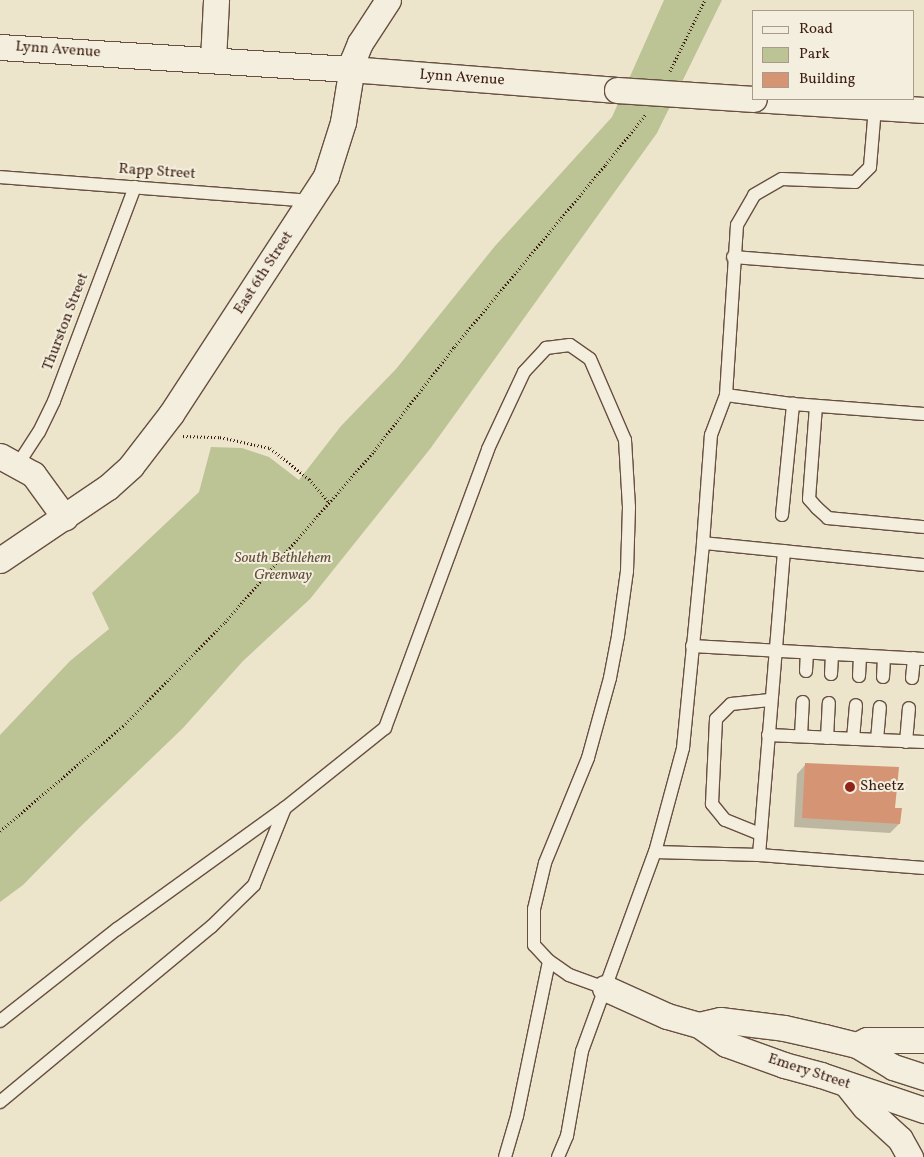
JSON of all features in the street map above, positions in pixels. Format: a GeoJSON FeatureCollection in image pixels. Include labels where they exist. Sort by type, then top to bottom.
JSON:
{"type":"FeatureCollection","features":[{"type":"Feature","properties":{"kind":"street"},"geometry":{"type":"LineString","coordinates":[[213,60],[216,0]]}},
{"type":"Feature","properties":{"kind":"street","name":"East 6th Street"},"geometry":{"type":"LineString","coordinates":[[0,560],[108,488],[131,466],[160,430],[312,201],[326,176],[336,150],[343,122],[350,69],[360,43],[388,0]]}},
{"type":"Feature","properties":{"kind":"street","name":"Lynn Avenue"},"geometry":{"type":"LineString","coordinates":[[0,46],[350,69],[752,99]]}},
{"type":"Feature","properties":{"kind":"street","name":"Lynn Avenue"},"geometry":{"type":"LineString","coordinates":[[769,100],[924,110]]}},
{"type":"Feature","properties":{"kind":"street"},"geometry":{"type":"LineString","coordinates":[[9,460],[38,480],[70,514]]}},
{"type":"Feature","properties":{"kind":"street","name":"Emery Street"},"geometry":{"type":"LineString","coordinates":[[605,988],[668,1016],[699,1025],[726,1044],[924,1110]]}},
{"type":"Feature","properties":{"kind":"street","name":"Emery Street"},"geometry":{"type":"LineString","coordinates":[[699,1025],[720,1020],[784,1028],[857,1045],[893,1067],[924,1077]]}},
{"type":"Feature","properties":{"kind":"street"},"geometry":{"type":"LineString","coordinates":[[857,1045],[868,1040],[880,1039],[924,1040]]}},
{"type":"Feature","properties":{"kind":"street"},"geometry":{"type":"LineString","coordinates":[[846,1085],[865,1107],[900,1139],[910,1157]]}},
{"type":"Feature","properties":{"kind":"lane"},"geometry":{"type":"LineString","coordinates":[[558,1157],[567,1136],[582,1051],[655,852],[683,748],[711,434],[726,395],[736,225],[754,195],[782,179],[856,182],[870,168],[876,107]]}},
{"type":"Feature","properties":{"kind":"lane","name":"Rapp Street"},"geometry":{"type":"LineString","coordinates":[[0,177],[312,201]]}},
{"type":"Feature","properties":{"kind":"lane","name":"Thurston Street"},"geometry":{"type":"LineString","coordinates":[[9,460],[39,432],[54,401],[135,187]]}},
{"type":"Feature","properties":{"kind":"lane"},"geometry":{"type":"LineString","coordinates":[[733,257],[924,272]]}},
{"type":"Feature","properties":{"kind":"lane"},"geometry":{"type":"LineString","coordinates":[[0,1021],[117,929],[285,808],[385,728],[488,449],[524,372],[546,348],[570,345],[590,360],[625,440],[629,507],[627,571],[610,678],[588,758],[546,863],[534,909],[534,944],[549,961],[569,974],[605,988]]}},
{"type":"Feature","properties":{"kind":"lane"},"geometry":{"type":"LineString","coordinates":[[726,395],[793,404],[924,414]]}},
{"type":"Feature","properties":{"kind":"lane"},"geometry":{"type":"LineString","coordinates":[[782,515],[793,404]]}},
{"type":"Feature","properties":{"kind":"lane"},"geometry":{"type":"LineString","coordinates":[[816,406],[809,499],[816,508],[828,518],[924,527]]}},
{"type":"Feature","properties":{"kind":"lane"},"geometry":{"type":"LineString","coordinates":[[702,543],[924,565]]}},
{"type":"Feature","properties":{"kind":"lane"},"geometry":{"type":"LineString","coordinates":[[759,855],[770,700],[777,651],[784,552]]}},
{"type":"Feature","properties":{"kind":"lane"},"geometry":{"type":"LineString","coordinates":[[692,646],[919,659],[912,678]]}},
{"type":"Feature","properties":{"kind":"lane"},"geometry":{"type":"LineString","coordinates":[[806,671],[808,653]]}},
{"type":"Feature","properties":{"kind":"lane"},"geometry":{"type":"LineString","coordinates":[[831,674],[832,654]]}},
{"type":"Feature","properties":{"kind":"lane"},"geometry":{"type":"LineString","coordinates":[[859,676],[860,656]]}},
{"type":"Feature","properties":{"kind":"lane"},"geometry":{"type":"LineString","coordinates":[[883,677],[884,657]]}},
{"type":"Feature","properties":{"kind":"lane"},"geometry":{"type":"LineString","coordinates":[[760,834],[725,820],[712,804],[716,719],[731,704],[770,700]]}},
{"type":"Feature","properties":{"kind":"lane"},"geometry":{"type":"LineString","coordinates":[[801,736],[803,702]]}},
{"type":"Feature","properties":{"kind":"lane"},"geometry":{"type":"LineString","coordinates":[[827,738],[830,703]]}},
{"type":"Feature","properties":{"kind":"lane"},"geometry":{"type":"LineString","coordinates":[[853,739],[856,705]]}},
{"type":"Feature","properties":{"kind":"lane"},"geometry":{"type":"LineString","coordinates":[[876,740],[880,707]]}},
{"type":"Feature","properties":{"kind":"lane"},"geometry":{"type":"LineString","coordinates":[[906,742],[909,708]]}},
{"type":"Feature","properties":{"kind":"lane"},"geometry":{"type":"LineString","coordinates":[[768,735],[924,742]]}},
{"type":"Feature","properties":{"kind":"lane"},"geometry":{"type":"LineString","coordinates":[[0,1102],[211,926],[254,885],[285,808]]}},
{"type":"Feature","properties":{"kind":"lane"},"geometry":{"type":"LineString","coordinates":[[655,852],[759,855],[924,868]]}},
{"type":"Feature","properties":{"kind":"lane"},"geometry":{"type":"LineString","coordinates":[[505,1157],[517,1116],[549,961]]}},
{"type":"Feature","properties":{"kind":"path"},"geometry":{"type":"LineString","coordinates":[[669,73],[705,0]]}},
{"type":"Feature","properties":{"kind":"path"},"geometry":{"type":"LineString","coordinates":[[0,831],[123,726],[226,622],[374,451],[454,347],[599,173],[647,111]]}},
{"type":"Feature","properties":{"kind":"path"},"geometry":{"type":"LineString","coordinates":[[160,430],[176,436],[220,437],[246,441],[270,448],[309,479],[329,502]]}},
{"type":"Feature","properties":{"kind":"green space","name":"South Bethlehem Greenway"},"geometry":{"type":"Polygon","coordinates":[[[664,0],[722,0],[657,133],[430,449],[310,599],[243,661],[183,728],[23,885],[0,902],[0,735],[70,661],[109,629],[92,593],[199,492],[211,447],[242,448],[269,457],[299,480],[341,426],[396,369],[495,246],[612,117],[664,0]]]}},
{"type":"Feature","properties":{"kind":"building","name":"Sheetz"},"geometry":{"type":"Polygon","coordinates":[[[805,763],[899,767],[895,808],[902,808],[900,824],[802,818],[805,763]]]}},
{"type":"Feature","properties":{"kind":"place","name":"Sheetz"},"geometry":{"type":"Point","coordinates":[850,787]}}]}
